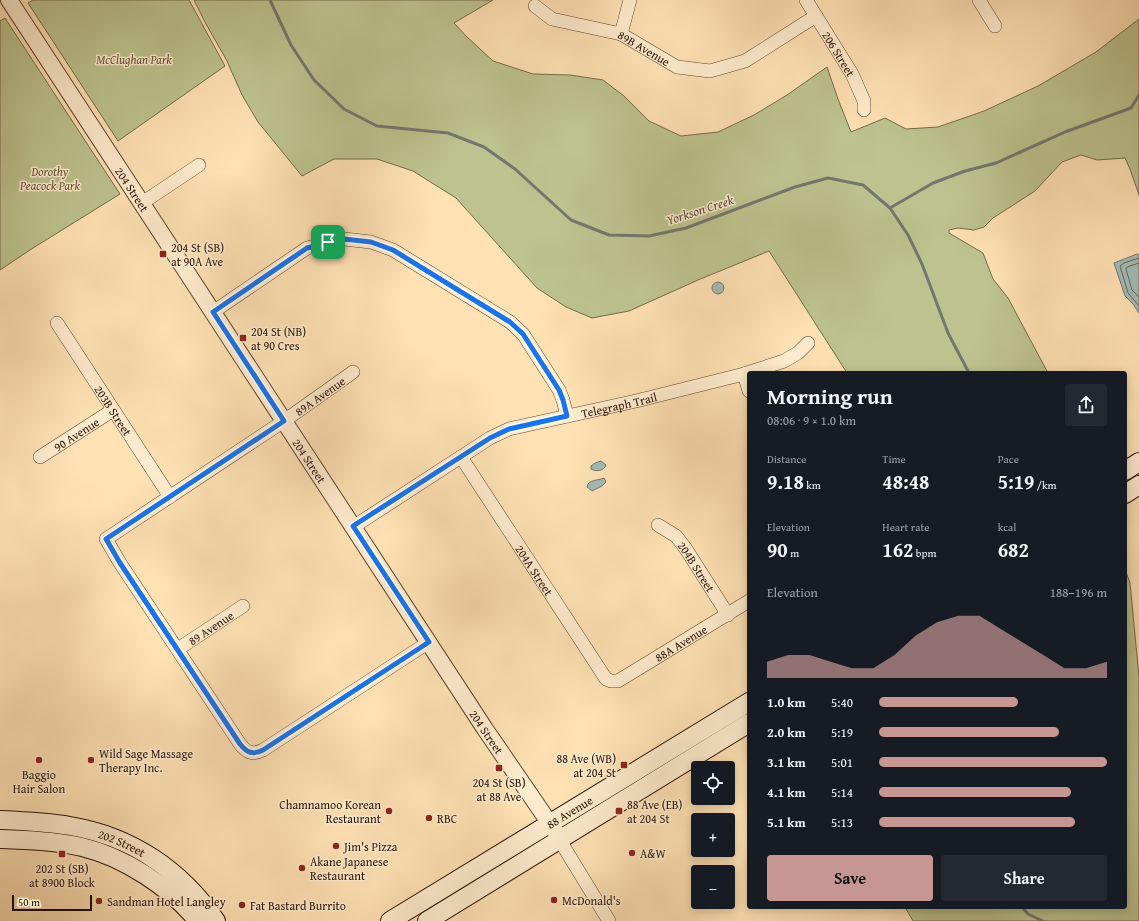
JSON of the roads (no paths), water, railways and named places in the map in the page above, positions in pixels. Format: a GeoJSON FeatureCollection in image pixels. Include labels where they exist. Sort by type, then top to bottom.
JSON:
{"type":"FeatureCollection","features":[{"type":"Feature","properties":{"kind":"main road"},"geometry":{"type":"LineString","coordinates":[[1127,493],[1139,485]]}},
{"type":"Feature","properties":{"kind":"main road","name":"88 Avenue"},"geometry":{"type":"LineString","coordinates":[[428,921],[555,832],[747,703]]}},
{"type":"Feature","properties":{"kind":"main road","name":"88 Avenue"},"geometry":{"type":"LineString","coordinates":[[390,921],[445,887],[555,832],[747,724]]}},
{"type":"Feature","properties":{"kind":"main road","name":"202 Street"},"geometry":{"type":"LineString","coordinates":[[0,820],[47,822],[71,826],[116,839],[136,848],[167,868],[181,880],[195,893],[216,921]]}},
{"type":"Feature","properties":{"kind":"main road","name":"202 Street"},"geometry":{"type":"LineString","coordinates":[[0,839],[39,841],[80,847],[106,856],[141,872],[183,905],[198,921]]}},
{"type":"Feature","properties":{"kind":"street","name":"204 Street"},"geometry":{"type":"LineString","coordinates":[[9,0],[496,745],[555,832],[609,921]]}},
{"type":"Feature","properties":{"kind":"street"},"geometry":{"type":"LineString","coordinates":[[621,34],[630,0]]}},
{"type":"Feature","properties":{"kind":"street","name":"206 Street"},"geometry":{"type":"LineString","coordinates":[[806,0],[852,74],[864,101],[864,110]]}},
{"type":"Feature","properties":{"kind":"street"},"geometry":{"type":"LineString","coordinates":[[979,0],[995,26]]}},
{"type":"Feature","properties":{"kind":"street","name":"89B Avenue"},"geometry":{"type":"LineString","coordinates":[[535,6],[552,19],[621,34],[677,67],[710,71],[745,61],[816,16]]}},
{"type":"Feature","properties":{"kind":"street"},"geometry":{"type":"LineString","coordinates":[[142,203],[199,165]]}},
{"type":"Feature","properties":{"kind":"street"},"geometry":{"type":"LineString","coordinates":[[213,312],[307,248],[344,239],[371,242],[393,250],[510,322],[523,334],[555,384],[563,400],[567,416]]}},
{"type":"Feature","properties":{"kind":"street","name":"203B Street"},"geometry":{"type":"LineString","coordinates":[[57,323],[170,497]]}},
{"type":"Feature","properties":{"kind":"street","name":"Telegraph Trail"},"geometry":{"type":"LineString","coordinates":[[753,371],[784,361],[798,353],[808,343]]}},
{"type":"Feature","properties":{"kind":"street","name":"89A Avenue"},"geometry":{"type":"LineString","coordinates":[[178,649],[120,563],[106,539],[284,421],[354,372]]}},
{"type":"Feature","properties":{"kind":"street","name":"Telegraph Trail"},"geometry":{"type":"LineString","coordinates":[[353,526],[490,438],[509,429],[636,401],[747,373]]}},
{"type":"Feature","properties":{"kind":"street"},"geometry":{"type":"LineString","coordinates":[[744,374],[747,384]]}},
{"type":"Feature","properties":{"kind":"street","name":"90 Avenue"},"geometry":{"type":"LineString","coordinates":[[40,457],[113,410]]}},
{"type":"Feature","properties":{"kind":"street","name":"204A Street"},"geometry":{"type":"LineString","coordinates":[[460,457],[597,668],[606,679],[611,681]]}},
{"type":"Feature","properties":{"kind":"street","name":"204B Street"},"geometry":{"type":"LineString","coordinates":[[658,525],[676,536],[686,548],[728,614]]}},
{"type":"Feature","properties":{"kind":"street","name":"88A Avenue"},"geometry":{"type":"LineString","coordinates":[[611,681],[618,681],[747,602]]}},
{"type":"Feature","properties":{"kind":"street","name":"89 Avenue"},"geometry":{"type":"LineString","coordinates":[[178,649],[243,606]]}},
{"type":"Feature","properties":{"kind":"street"},"geometry":{"type":"LineString","coordinates":[[178,649],[240,744],[251,754],[263,750],[429,642]]}},
{"type":"Feature","properties":{"kind":"water"},"geometry":{"type":"Polygon","coordinates":[[[1137,254],[1139,255],[1139,313],[1125,296],[1114,263],[1137,254]]]}},
{"type":"Feature","properties":{"kind":"water"},"geometry":{"type":"Polygon","coordinates":[[[718,282],[722,284],[724,288],[722,292],[718,294],[714,292],[712,288],[714,284],[718,282]]]}},
{"type":"Feature","properties":{"kind":"water"},"geometry":{"type":"Polygon","coordinates":[[[601,461],[606,465],[604,469],[597,471],[591,469],[591,466],[601,461]]]}},
{"type":"Feature","properties":{"kind":"water"},"geometry":{"type":"Polygon","coordinates":[[[604,478],[606,482],[602,486],[592,491],[587,487],[591,481],[604,478]]]}},
{"type":"Feature","properties":{"kind":"waterway","name":"Yorkson Creek"},"geometry":{"type":"LineString","coordinates":[[270,0],[291,45],[314,80],[344,109],[377,126],[448,133],[484,147],[515,169],[571,220],[609,235],[649,236],[686,228],[795,187],[828,178],[863,185],[890,208],[908,235],[922,264],[948,333],[968,371]]}},
{"type":"Feature","properties":{"kind":"waterway"},"geometry":{"type":"LineString","coordinates":[[890,208],[933,183],[965,171],[996,163],[1065,132],[1131,108],[1139,95]]}},
{"type":"Feature","properties":{"kind":"waterway","name":"Yorkson Creek"},"geometry":{"type":"LineString","coordinates":[[1024,909],[1028,914],[1043,921]]}},
{"type":"Feature","properties":{"kind":"place","name":"204 St (SB) at 90A Ave"},"geometry":{"type":"Point","coordinates":[163,254]}},
{"type":"Feature","properties":{"kind":"place","name":"204 St (NB) at 90 Cres"},"geometry":{"type":"Point","coordinates":[243,338]}},
{"type":"Feature","properties":{"kind":"place","name":"Baggio Hair Salon"},"geometry":{"type":"Point","coordinates":[39,760]}},
{"type":"Feature","properties":{"kind":"place","name":"Wild Sage Massage Therapy Inc."},"geometry":{"type":"Point","coordinates":[91,760]}},
{"type":"Feature","properties":{"kind":"place","name":"88 Ave (WB) at 204 St"},"geometry":{"type":"Point","coordinates":[624,765]}},
{"type":"Feature","properties":{"kind":"place","name":"204 St (SB) at 88 Ave"},"geometry":{"type":"Point","coordinates":[499,768]}},
{"type":"Feature","properties":{"kind":"place","name":"Chamnamoo Korean Restaurant"},"geometry":{"type":"Point","coordinates":[389,811]}},
{"type":"Feature","properties":{"kind":"place","name":"88 Ave (EB) at 204 St"},"geometry":{"type":"Point","coordinates":[619,811]}},
{"type":"Feature","properties":{"kind":"place","name":"RBC"},"geometry":{"type":"Point","coordinates":[429,818]}},
{"type":"Feature","properties":{"kind":"place","name":"Jim's Pizza"},"geometry":{"type":"Point","coordinates":[336,846]}},
{"type":"Feature","properties":{"kind":"place","name":"A&W"},"geometry":{"type":"Point","coordinates":[632,853]}},
{"type":"Feature","properties":{"kind":"place","name":"202 St (SB) at 8900 Block"},"geometry":{"type":"Point","coordinates":[62,854]}},
{"type":"Feature","properties":{"kind":"place","name":"Akane Japanese Restaurant"},"geometry":{"type":"Point","coordinates":[302,868]}},
{"type":"Feature","properties":{"kind":"place","name":"McDonald's"},"geometry":{"type":"Point","coordinates":[554,900]}},
{"type":"Feature","properties":{"kind":"place","name":"Sandman Hotel Langley"},"geometry":{"type":"Point","coordinates":[99,901]}},
{"type":"Feature","properties":{"kind":"place","name":"Fat Bastard Burrito"},"geometry":{"type":"Point","coordinates":[242,905]}},
{"type":"Feature","properties":{"kind":"park label","name":"McClughan Park"},"geometry":{"type":"Point","coordinates":[134,59]}},
{"type":"Feature","properties":{"kind":"park label","name":"Dorothy Peacock Park"},"geometry":{"type":"Point","coordinates":[50,178]}}]}
